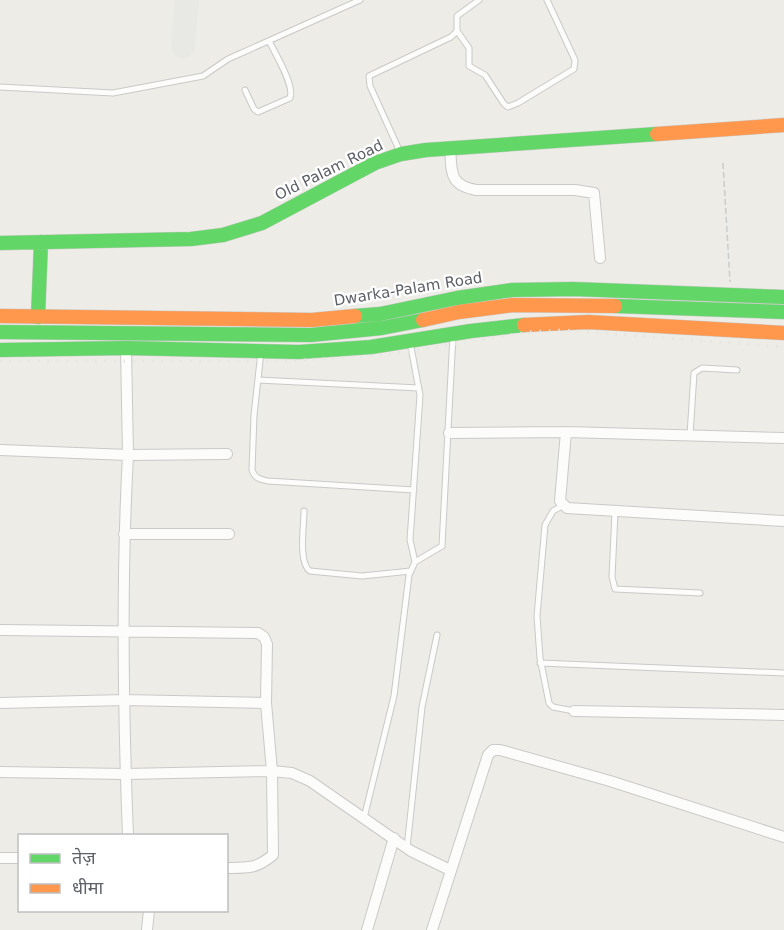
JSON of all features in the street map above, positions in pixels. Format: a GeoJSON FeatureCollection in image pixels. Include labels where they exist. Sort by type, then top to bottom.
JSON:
{"type":"FeatureCollection","features":[{"type":"Feature","properties":{"kind":"main road","name":"Old Palam Road"},"geometry":{"type":"LineString","coordinates":[[0,243],[191,239],[224,235],[262,222],[375,163],[401,154],[450,147],[784,125]]}},
{"type":"Feature","properties":{"kind":"main road"},"geometry":{"type":"LineString","coordinates":[[38,317],[40,242]]}},
{"type":"Feature","properties":{"kind":"main road","name":"Dwarka-Palam Road"},"geometry":{"type":"LineString","coordinates":[[0,316],[312,320],[380,314],[457,298],[512,290],[573,289],[784,297]]}},
{"type":"Feature","properties":{"kind":"main road","name":"Dwarka-Palam Road"},"geometry":{"type":"LineString","coordinates":[[0,332],[311,335],[382,328],[459,312],[513,305],[574,304],[784,312]]}},
{"type":"Feature","properties":{"kind":"main road"},"geometry":{"type":"LineString","coordinates":[[0,350],[126,348],[261,352],[371,347],[453,333],[524,325],[588,322],[784,333]]}},
{"type":"Feature","properties":{"kind":"street"},"geometry":{"type":"LineString","coordinates":[[450,147],[453,175],[457,184],[465,188],[574,190],[594,193],[600,258]]}},
{"type":"Feature","properties":{"kind":"street"},"geometry":{"type":"LineString","coordinates":[[126,348],[128,455],[124,534],[124,700],[128,834]]}},
{"type":"Feature","properties":{"kind":"street"},"geometry":{"type":"LineString","coordinates":[[449,433],[566,432],[784,438]]}},
{"type":"Feature","properties":{"kind":"street"},"geometry":{"type":"LineString","coordinates":[[566,432],[560,489],[562,506],[574,510],[784,521]]}},
{"type":"Feature","properties":{"kind":"street"},"geometry":{"type":"LineString","coordinates":[[0,450],[128,455],[227,454]]}},
{"type":"Feature","properties":{"kind":"street"},"geometry":{"type":"LineString","coordinates":[[124,534],[229,534]]}},
{"type":"Feature","properties":{"kind":"street"},"geometry":{"type":"LineString","coordinates":[[0,630],[258,633],[264,637],[267,644],[273,855],[260,866],[228,868]]}},
{"type":"Feature","properties":{"kind":"street"},"geometry":{"type":"LineString","coordinates":[[0,703],[124,700],[267,703]]}},
{"type":"Feature","properties":{"kind":"street"},"geometry":{"type":"LineString","coordinates":[[574,711],[784,715]]}},
{"type":"Feature","properties":{"kind":"street"},"geometry":{"type":"LineString","coordinates":[[432,930],[488,755],[496,750],[610,781],[784,837]]}},
{"type":"Feature","properties":{"kind":"street"},"geometry":{"type":"LineString","coordinates":[[0,772],[126,774],[272,771],[292,773],[310,781],[407,848],[450,870]]}},
{"type":"Feature","properties":{"kind":"street"},"geometry":{"type":"LineString","coordinates":[[367,930],[394,838]]}},
{"type":"Feature","properties":{"kind":"street"},"geometry":{"type":"LineString","coordinates":[[0,858],[18,858]]}},
{"type":"Feature","properties":{"kind":"street"},"geometry":{"type":"LineString","coordinates":[[147,930],[149,912]]}},
{"type":"Feature","properties":{"kind":"lane"},"geometry":{"type":"LineString","coordinates":[[0,87],[113,93],[203,76],[228,58],[360,0]]}},
{"type":"Feature","properties":{"kind":"lane"},"geometry":{"type":"LineString","coordinates":[[479,0],[457,16],[457,31],[469,48],[469,66],[485,75],[508,107],[574,69],[575,60],[547,0]]}},
{"type":"Feature","properties":{"kind":"lane"},"geometry":{"type":"LineString","coordinates":[[401,154],[370,86],[369,76],[451,37],[457,31]]}},
{"type":"Feature","properties":{"kind":"lane"},"geometry":{"type":"LineString","coordinates":[[245,90],[254,109],[258,112],[292,95],[290,85],[268,41]]}},
{"type":"Feature","properties":{"kind":"lane"},"geometry":{"type":"LineString","coordinates":[[364,818],[393,696],[411,571],[415,562],[442,546],[453,333]]}},
{"type":"Feature","properties":{"kind":"lane"},"geometry":{"type":"LineString","coordinates":[[410,341],[419,388],[410,540],[415,562]]}},
{"type":"Feature","properties":{"kind":"lane"},"geometry":{"type":"LineString","coordinates":[[261,352],[252,470],[258,479],[414,490]]}},
{"type":"Feature","properties":{"kind":"lane"},"geometry":{"type":"LineString","coordinates":[[690,435],[694,373],[702,368],[737,370]]}},
{"type":"Feature","properties":{"kind":"lane"},"geometry":{"type":"LineString","coordinates":[[258,380],[419,388]]}},
{"type":"Feature","properties":{"kind":"lane"},"geometry":{"type":"LineString","coordinates":[[562,506],[553,511],[545,525],[537,616],[540,663],[549,703],[553,707],[574,711]]}},
{"type":"Feature","properties":{"kind":"lane"},"geometry":{"type":"LineString","coordinates":[[304,512],[303,559],[310,572],[362,576],[411,571]]}},
{"type":"Feature","properties":{"kind":"lane"},"geometry":{"type":"LineString","coordinates":[[615,512],[612,577],[615,589],[700,593]]}},
{"type":"Feature","properties":{"kind":"lane"},"geometry":{"type":"LineString","coordinates":[[407,848],[422,707],[437,635]]}},
{"type":"Feature","properties":{"kind":"lane"},"geometry":{"type":"LineString","coordinates":[[540,663],[784,673]]}},
{"type":"Feature","properties":{"kind":"path"},"geometry":{"type":"LineString","coordinates":[[723,163],[730,282]]}},
{"type":"Feature","properties":{"kind":"taxiway"},"geometry":{"type":"LineString","coordinates":[[183,46],[187,0]]}},
{"type":"Feature","properties":{"kind":"railway"},"geometry":{"type":"LineString","coordinates":[[0,361],[286,361],[387,355],[528,332],[563,330],[784,347]]}},
{"type":"Feature","properties":{"kind":"traffic: fast"},"geometry":{"type":"LineString","coordinates":[[0,243],[191,239],[223,235],[262,223],[375,163],[401,154],[426,150],[657,134]]}},
{"type":"Feature","properties":{"kind":"traffic: fast"},"geometry":{"type":"LineString","coordinates":[[38,317],[41,242]]}},
{"type":"Feature","properties":{"kind":"traffic: fast"},"geometry":{"type":"LineString","coordinates":[[355,316],[380,314],[457,298],[512,290],[573,289],[784,297]]}},
{"type":"Feature","properties":{"kind":"traffic: fast"},"geometry":{"type":"LineString","coordinates":[[615,306],[784,312]]}},
{"type":"Feature","properties":{"kind":"traffic: fast"},"geometry":{"type":"LineString","coordinates":[[0,332],[311,335],[382,328],[423,320]]}},
{"type":"Feature","properties":{"kind":"traffic: fast"},"geometry":{"type":"LineString","coordinates":[[0,350],[126,348],[299,352],[371,347],[524,325]]}},
{"type":"Feature","properties":{"kind":"traffic: slow"},"geometry":{"type":"LineString","coordinates":[[657,134],[784,125]]}},
{"type":"Feature","properties":{"kind":"traffic: slow"},"geometry":{"type":"LineString","coordinates":[[423,320],[459,312],[513,305],[615,306]]}},
{"type":"Feature","properties":{"kind":"traffic: slow"},"geometry":{"type":"LineString","coordinates":[[0,316],[312,320],[355,316]]}},
{"type":"Feature","properties":{"kind":"traffic: slow"},"geometry":{"type":"LineString","coordinates":[[524,325],[588,322],[784,333]]}}]}
